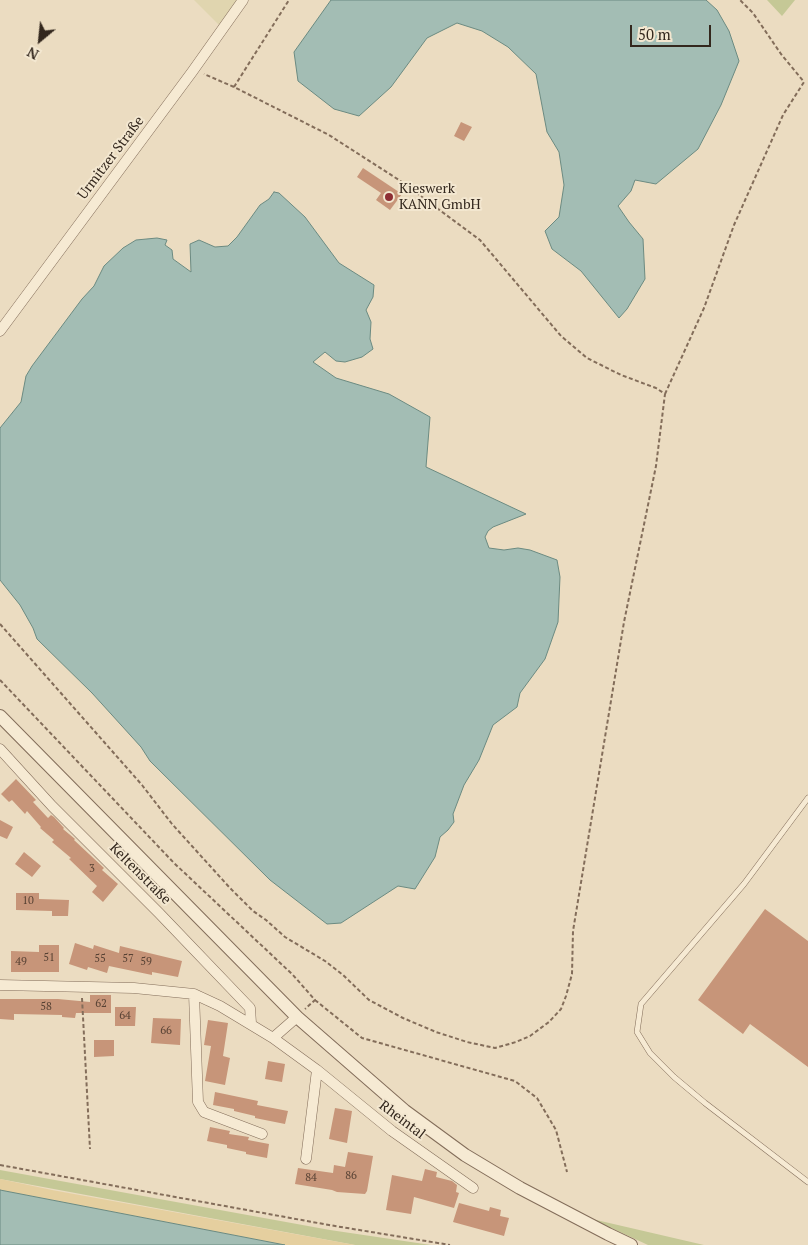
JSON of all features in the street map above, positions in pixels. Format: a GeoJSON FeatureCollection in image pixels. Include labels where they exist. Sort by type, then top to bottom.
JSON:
{"type":"FeatureCollection","features":[{"type":"Feature","properties":{"kind":"street","name":"Urmitzer Straße"},"geometry":{"type":"LineString","coordinates":[[0,331],[243,0]]}},
{"type":"Feature","properties":{"kind":"street"},"geometry":{"type":"LineString","coordinates":[[0,716],[297,1017],[405,1111],[465,1155],[520,1188],[632,1245]]}},
{"type":"Feature","properties":{"kind":"street","name":"Keltenstraße"},"geometry":{"type":"LineString","coordinates":[[0,749],[52,806],[160,913],[250,1008],[251,1023]]}},
{"type":"Feature","properties":{"kind":"street","name":"Rheintal"},"geometry":{"type":"LineString","coordinates":[[0,985],[134,988],[194,994],[251,1023],[274,1038],[392,1131],[473,1188]]}},
{"type":"Feature","properties":{"kind":"street"},"geometry":{"type":"LineString","coordinates":[[194,994],[198,1102],[204,1112],[262,1134]]}},
{"type":"Feature","properties":{"kind":"street"},"geometry":{"type":"LineString","coordinates":[[274,1038],[297,1017]]}},
{"type":"Feature","properties":{"kind":"street"},"geometry":{"type":"LineString","coordinates":[[306,1159],[317,1070]]}},
{"type":"Feature","properties":{"kind":"lane"},"geometry":{"type":"LineString","coordinates":[[808,798],[744,884],[641,1004],[637,1032],[650,1053],[674,1078],[808,1182]]}},
{"type":"Feature","properties":{"kind":"path"},"geometry":{"type":"LineString","coordinates":[[234,87],[289,0]]}},
{"type":"Feature","properties":{"kind":"path"},"geometry":{"type":"LineString","coordinates":[[0,624],[142,785],[172,824],[230,888],[253,911],[285,937],[325,961],[369,1000],[403,1018],[436,1032],[467,1042],[495,1048],[530,1036],[549,1022],[560,1009],[572,974],[573,931],[624,622],[656,466],[665,394],[704,308],[734,224],[783,115],[804,82],[781,54],[753,13],[740,0]]}},
{"type":"Feature","properties":{"kind":"path"},"geometry":{"type":"LineString","coordinates":[[192,72],[206,74],[234,87],[329,136],[399,180],[480,240],[561,336],[587,358],[620,375],[656,388],[665,394]]}},
{"type":"Feature","properties":{"kind":"path"},"geometry":{"type":"LineString","coordinates":[[0,680],[174,863],[292,975],[315,1000],[362,1038],[515,1081],[537,1098],[556,1130],[567,1172]]}},
{"type":"Feature","properties":{"kind":"path"},"geometry":{"type":"LineString","coordinates":[[81,986],[90,1149]]}},
{"type":"Feature","properties":{"kind":"path"},"geometry":{"type":"LineString","coordinates":[[297,1017],[315,1000]]}},
{"type":"Feature","properties":{"kind":"path"},"geometry":{"type":"LineString","coordinates":[[0,1165],[450,1245]]}},
{"type":"Feature","properties":{"kind":"shaded area"},"geometry":{"type":"Polygon","coordinates":[[[194,0],[237,0],[219,25],[194,0]]]}},
{"type":"Feature","properties":{"kind":"green space"},"geometry":{"type":"Polygon","coordinates":[[[767,0],[795,0],[782,16],[767,0]]]}},
{"type":"Feature","properties":{"kind":"green space"},"geometry":{"type":"Polygon","coordinates":[[[0,1170],[330,1230],[431,1245],[355,1245],[0,1179],[0,1170]]]}},
{"type":"Feature","properties":{"kind":"green space"},"geometry":{"type":"Polygon","coordinates":[[[592,1219],[704,1245],[648,1245],[592,1219]]]}},
{"type":"Feature","properties":{"kind":"sand"},"geometry":{"type":"Polygon","coordinates":[[[0,1179],[355,1245],[285,1245],[0,1190],[0,1179]]]}},
{"type":"Feature","properties":{"kind":"water"},"geometry":{"type":"Polygon","coordinates":[[[331,0],[706,0],[717,10],[729,31],[739,61],[721,105],[698,149],[656,184],[635,180],[631,191],[618,206],[643,239],[645,279],[627,309],[619,318],[581,271],[552,249],[545,231],[559,217],[564,185],[559,152],[547,132],[536,74],[508,47],[482,31],[457,23],[427,38],[391,87],[359,116],[334,109],[298,81],[294,52],[331,0]]]}},
{"type":"Feature","properties":{"kind":"water"},"geometry":{"type":"Polygon","coordinates":[[[274,192],[279,193],[305,217],[339,263],[374,285],[373,297],[366,310],[371,322],[370,339],[373,349],[362,357],[345,362],[336,361],[325,352],[313,362],[336,378],[389,394],[430,417],[426,467],[526,514],[493,527],[488,531],[485,537],[489,548],[530,550],[557,560],[560,577],[558,622],[545,659],[520,693],[517,707],[493,725],[479,760],[464,785],[453,814],[454,822],[440,837],[435,857],[415,889],[398,886],[341,923],[327,924],[270,880],[150,761],[141,747],[92,693],[37,639],[20,605],[0,580],[0,428],[21,402],[26,376],[32,366],[82,299],[94,286],[104,266],[123,248],[136,240],[157,238],[167,240],[165,245],[172,250],[173,259],[191,272],[190,244],[199,240],[215,247],[228,246],[237,237],[260,205],[269,199],[274,192]]]}},
{"type":"Feature","properties":{"kind":"water"},"geometry":{"type":"Polygon","coordinates":[[[0,1190],[285,1245],[0,1245],[0,1190]]]}},
{"type":"Feature","properties":{"kind":"building"},"geometry":{"type":"Polygon","coordinates":[[[461,122],[472,127],[464,141],[454,136],[461,122]]]}},
{"type":"Feature","properties":{"kind":"building"},"geometry":{"type":"Polygon","coordinates":[[[363,168],[402,194],[390,210],[376,200],[381,193],[357,177],[363,168]]]}},
{"type":"Feature","properties":{"kind":"building"},"geometry":{"type":"Polygon","coordinates":[[[16,779],[36,800],[33,802],[48,818],[51,815],[54,817],[63,829],[104,868],[102,870],[118,884],[103,902],[92,892],[97,886],[69,859],[71,858],[52,842],[54,840],[40,828],[27,811],[25,814],[12,800],[9,802],[1,794],[16,779]]]}},
{"type":"Feature","properties":{"kind":"building"},"geometry":{"type":"Polygon","coordinates":[[[0,820],[13,827],[7,839],[0,836],[0,820]]]}},
{"type":"Feature","properties":{"kind":"building"},"geometry":{"type":"Polygon","coordinates":[[[24,852],[41,866],[32,877],[15,864],[24,852]]]}},
{"type":"Feature","properties":{"kind":"building"},"geometry":{"type":"Polygon","coordinates":[[[16,893],[39,893],[39,899],[69,900],[68,916],[52,916],[52,911],[16,910],[16,893]]]}},
{"type":"Feature","properties":{"kind":"building"},"geometry":{"type":"Polygon","coordinates":[[[765,909],[808,941],[808,1067],[750,1024],[743,1034],[698,1000],[765,909]]]}},
{"type":"Feature","properties":{"kind":"building"},"geometry":{"type":"Polygon","coordinates":[[[75,943],[93,949],[94,945],[119,953],[120,946],[182,961],[178,977],[152,972],[152,975],[109,966],[107,973],[88,967],[87,970],[69,964],[75,943]]]}},
{"type":"Feature","properties":{"kind":"building"},"geometry":{"type":"Polygon","coordinates":[[[39,945],[59,945],[59,972],[11,972],[11,951],[39,952],[39,945]]]}},
{"type":"Feature","properties":{"kind":"building"},"geometry":{"type":"Polygon","coordinates":[[[90,995],[111,995],[111,1013],[76,1013],[75,1018],[62,1017],[62,1015],[14,1014],[14,1020],[0,1019],[0,999],[58,999],[90,1002],[90,995]]]}},
{"type":"Feature","properties":{"kind":"building"},"geometry":{"type":"Polygon","coordinates":[[[115,1007],[136,1007],[135,1026],[115,1026],[115,1007]]]}},
{"type":"Feature","properties":{"kind":"building"},"geometry":{"type":"Polygon","coordinates":[[[153,1018],[181,1019],[180,1045],[151,1043],[153,1018]]]}},
{"type":"Feature","properties":{"kind":"building"},"geometry":{"type":"Polygon","coordinates":[[[208,1020],[228,1023],[223,1056],[230,1058],[225,1085],[205,1081],[211,1046],[204,1045],[208,1020]]]}},
{"type":"Feature","properties":{"kind":"building"},"geometry":{"type":"Polygon","coordinates":[[[94,1040],[114,1040],[114,1056],[94,1057],[94,1040]]]}},
{"type":"Feature","properties":{"kind":"building"},"geometry":{"type":"Polygon","coordinates":[[[268,1061],[285,1064],[282,1082],[265,1079],[268,1061]]]}},
{"type":"Feature","properties":{"kind":"building"},"geometry":{"type":"Polygon","coordinates":[[[215,1092],[258,1101],[257,1105],[288,1111],[285,1124],[255,1118],[255,1116],[234,1111],[234,1109],[213,1105],[215,1092]]]}},
{"type":"Feature","properties":{"kind":"building"},"geometry":{"type":"Polygon","coordinates":[[[335,1108],[352,1111],[347,1143],[329,1139],[335,1108]]]}},
{"type":"Feature","properties":{"kind":"building"},"geometry":{"type":"Polygon","coordinates":[[[210,1127],[230,1131],[229,1134],[249,1137],[248,1140],[269,1144],[267,1158],[246,1154],[246,1152],[227,1148],[227,1145],[207,1141],[210,1127]]]}},
{"type":"Feature","properties":{"kind":"building"},"geometry":{"type":"Polygon","coordinates":[[[348,1152],[373,1156],[365,1194],[337,1192],[295,1184],[298,1168],[333,1173],[334,1165],[345,1167],[348,1152]]]}},
{"type":"Feature","properties":{"kind":"building"},"geometry":{"type":"Polygon","coordinates":[[[425,1169],[437,1172],[436,1177],[452,1181],[457,1185],[456,1192],[459,1193],[454,1208],[414,1197],[411,1214],[386,1210],[392,1175],[422,1181],[425,1169]]]}},
{"type":"Feature","properties":{"kind":"building"},"geometry":{"type":"Polygon","coordinates":[[[459,1203],[489,1211],[490,1207],[501,1210],[500,1216],[509,1218],[504,1236],[453,1222],[459,1203]]]}},
{"type":"Feature","properties":{"kind":"place","name":"Kieswerk KANN GmbH"},"geometry":{"type":"Point","coordinates":[389,197]}}]}
